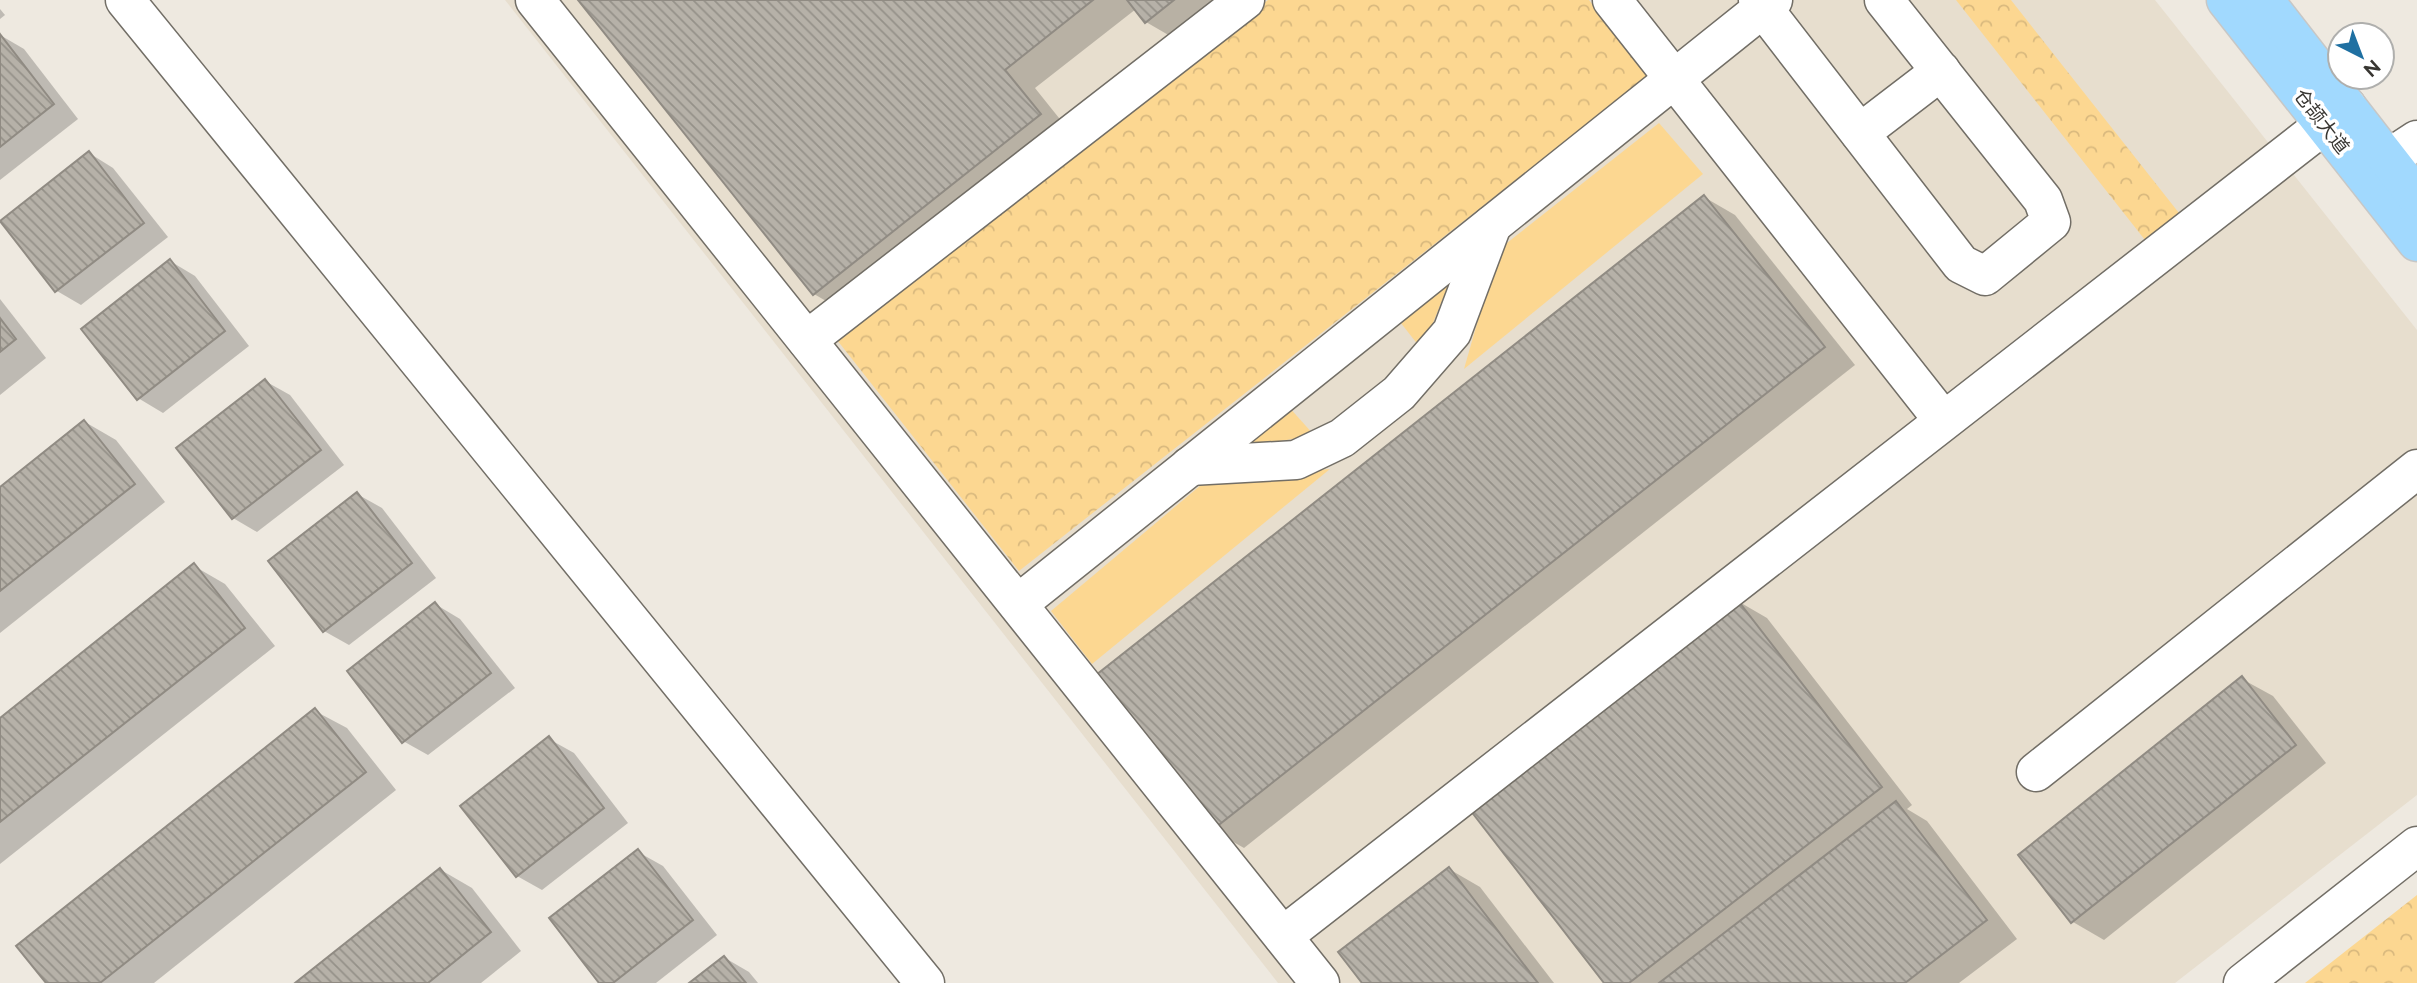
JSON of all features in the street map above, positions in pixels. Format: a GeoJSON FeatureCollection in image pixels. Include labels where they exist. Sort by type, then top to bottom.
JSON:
{"type":"FeatureCollection","features":[{"type":"Feature","properties":{"kind":"main road","name":"仓颉大道"},"geometry":{"type":"LineString","coordinates":[[2226,0],[2335,115],[2402,150],[2417,197]]}},
{"type":"Feature","properties":{"kind":"main road","name":"仓颉大道"},"geometry":{"type":"LineString","coordinates":[[2264,0],[2417,242]]}},
{"type":"Feature","properties":{"kind":"street"},"geometry":{"type":"LineString","coordinates":[[125,0],[925,983]]}},
{"type":"Feature","properties":{"kind":"street"},"geometry":{"type":"LineString","coordinates":[[535,0],[1320,983]]}},
{"type":"Feature","properties":{"kind":"street"},"geometry":{"type":"LineString","coordinates":[[807,340],[1245,0]]}},
{"type":"Feature","properties":{"kind":"street"},"geometry":{"type":"LineString","coordinates":[[1612,0],[1943,420]]}},
{"type":"Feature","properties":{"kind":"street"},"geometry":{"type":"LineString","coordinates":[[1017,604],[1674,79],[1765,3],[1961,264],[1985,276],[2051,222],[2043,200],[1884,0]]}},
{"type":"Feature","properties":{"kind":"street"},"geometry":{"type":"LineString","coordinates":[[1860,133],[1941,71]]}},
{"type":"Feature","properties":{"kind":"street"},"geometry":{"type":"LineString","coordinates":[[1283,936],[2335,115]]}},
{"type":"Feature","properties":{"kind":"street"},"geometry":{"type":"LineString","coordinates":[[1190,466],[1296,460],[1342,438],[1389,400],[1452,332],[1493,223]]}},
{"type":"Feature","properties":{"kind":"street"},"geometry":{"type":"LineString","coordinates":[[2036,772],[2417,469]]}},
{"type":"Feature","properties":{"kind":"street"},"geometry":{"type":"LineString","coordinates":[[2243,983],[2417,846]]}},
{"type":"Feature","properties":{"kind":"shaded area"},"geometry":{"type":"Polygon","coordinates":[[[505,0],[2155,0],[2417,330],[2417,795],[2175,983],[1278,983],[505,0]]]}},
{"type":"Feature","properties":{"kind":"green space"},"geometry":{"type":"Polygon","coordinates":[[[1268,0],[1589,0],[1648,76],[1019,571],[837,340],[1268,0]]]}},
{"type":"Feature","properties":{"kind":"green space"},"geometry":{"type":"Polygon","coordinates":[[[1956,0],[2011,0],[2179,213],[2145,240],[1956,0]]]}},
{"type":"Feature","properties":{"kind":"green space"},"geometry":{"type":"Polygon","coordinates":[[[1659,123],[1703,174],[1464,369],[1498,250],[1659,123]]]}},
{"type":"Feature","properties":{"kind":"green space"},"geometry":{"type":"Polygon","coordinates":[[[1452,276],[1422,350],[1397,318],[1452,276]]]}},
{"type":"Feature","properties":{"kind":"green space"},"geometry":{"type":"Polygon","coordinates":[[[1288,406],[1314,435],[1232,450],[1288,406]]]}},
{"type":"Feature","properties":{"kind":"green space"},"geometry":{"type":"Polygon","coordinates":[[[1330,469],[1092,664],[1051,611],[1207,480],[1330,469]]]}},
{"type":"Feature","properties":{"kind":"green space"},"geometry":{"type":"Polygon","coordinates":[[[2417,895],[2417,983],[2305,983],[2417,895]]]}},
{"type":"Feature","properties":{"kind":"building"},"geometry":{"type":"Polygon","coordinates":[[[578,0],[1093,0],[1005,70],[1041,114],[813,295],[578,0]]]}},
{"type":"Feature","properties":{"kind":"building"},"geometry":{"type":"Polygon","coordinates":[[[1127,0],[1174,0],[1145,23],[1127,0]]]}},
{"type":"Feature","properties":{"kind":"building"},"geometry":{"type":"Polygon","coordinates":[[[0,34],[54,104],[0,147],[0,34]]]}},
{"type":"Feature","properties":{"kind":"building"},"geometry":{"type":"Polygon","coordinates":[[[89,151],[144,223],[55,292],[0,221],[89,151]]]}},
{"type":"Feature","properties":{"kind":"building"},"geometry":{"type":"Polygon","coordinates":[[[1704,195],[1825,347],[1211,831],[1091,679],[1704,195]]]}},
{"type":"Feature","properties":{"kind":"building"},"geometry":{"type":"Polygon","coordinates":[[[170,259],[225,331],[137,400],[81,329],[170,259]]]}},
{"type":"Feature","properties":{"kind":"building"},"geometry":{"type":"Polygon","coordinates":[[[0,318],[16,339],[0,352],[0,318]]]}},
{"type":"Feature","properties":{"kind":"building"},"geometry":{"type":"Polygon","coordinates":[[[265,379],[321,450],[232,519],[176,448],[265,379]]]}},
{"type":"Feature","properties":{"kind":"building"},"geometry":{"type":"Polygon","coordinates":[[[84,420],[135,484],[0,591],[0,487],[84,420]]]}},
{"type":"Feature","properties":{"kind":"building"},"geometry":{"type":"Polygon","coordinates":[[[357,492],[412,563],[323,632],[268,561],[357,492]]]}},
{"type":"Feature","properties":{"kind":"building"},"geometry":{"type":"Polygon","coordinates":[[[194,563],[245,628],[0,822],[0,718],[194,563]]]}},
{"type":"Feature","properties":{"kind":"building"},"geometry":{"type":"Polygon","coordinates":[[[1736,598],[1882,787],[1629,983],[1604,983],[1467,806],[1736,598]]]}},
{"type":"Feature","properties":{"kind":"building"},"geometry":{"type":"Polygon","coordinates":[[[435,602],[491,673],[402,743],[347,671],[435,602]]]}},
{"type":"Feature","properties":{"kind":"building"},"geometry":{"type":"Polygon","coordinates":[[[2242,676],[2296,745],[2071,923],[2018,855],[2242,676]]]}},
{"type":"Feature","properties":{"kind":"building"},"geometry":{"type":"Polygon","coordinates":[[[315,708],[366,772],[100,983],[46,983],[16,946],[315,708]]]}},
{"type":"Feature","properties":{"kind":"building"},"geometry":{"type":"Polygon","coordinates":[[[549,736],[604,808],[516,877],[460,806],[549,736]]]}},
{"type":"Feature","properties":{"kind":"building"},"geometry":{"type":"Polygon","coordinates":[[[1896,801],[1987,920],[1905,983],[1659,983],[1896,801]]]}},
{"type":"Feature","properties":{"kind":"building"},"geometry":{"type":"Polygon","coordinates":[[[638,849],[693,920],[613,983],[599,983],[549,918],[638,849]]]}},
{"type":"Feature","properties":{"kind":"building"},"geometry":{"type":"Polygon","coordinates":[[[1449,867],[1538,983],[1362,983],[1338,952],[1449,867]]]}},
{"type":"Feature","properties":{"kind":"building"},"geometry":{"type":"Polygon","coordinates":[[[440,868],[491,932],[428,983],[295,983],[440,868]]]}},
{"type":"Feature","properties":{"kind":"building"},"geometry":{"type":"Polygon","coordinates":[[[724,956],[746,983],[689,983],[724,956]]]}}]}
